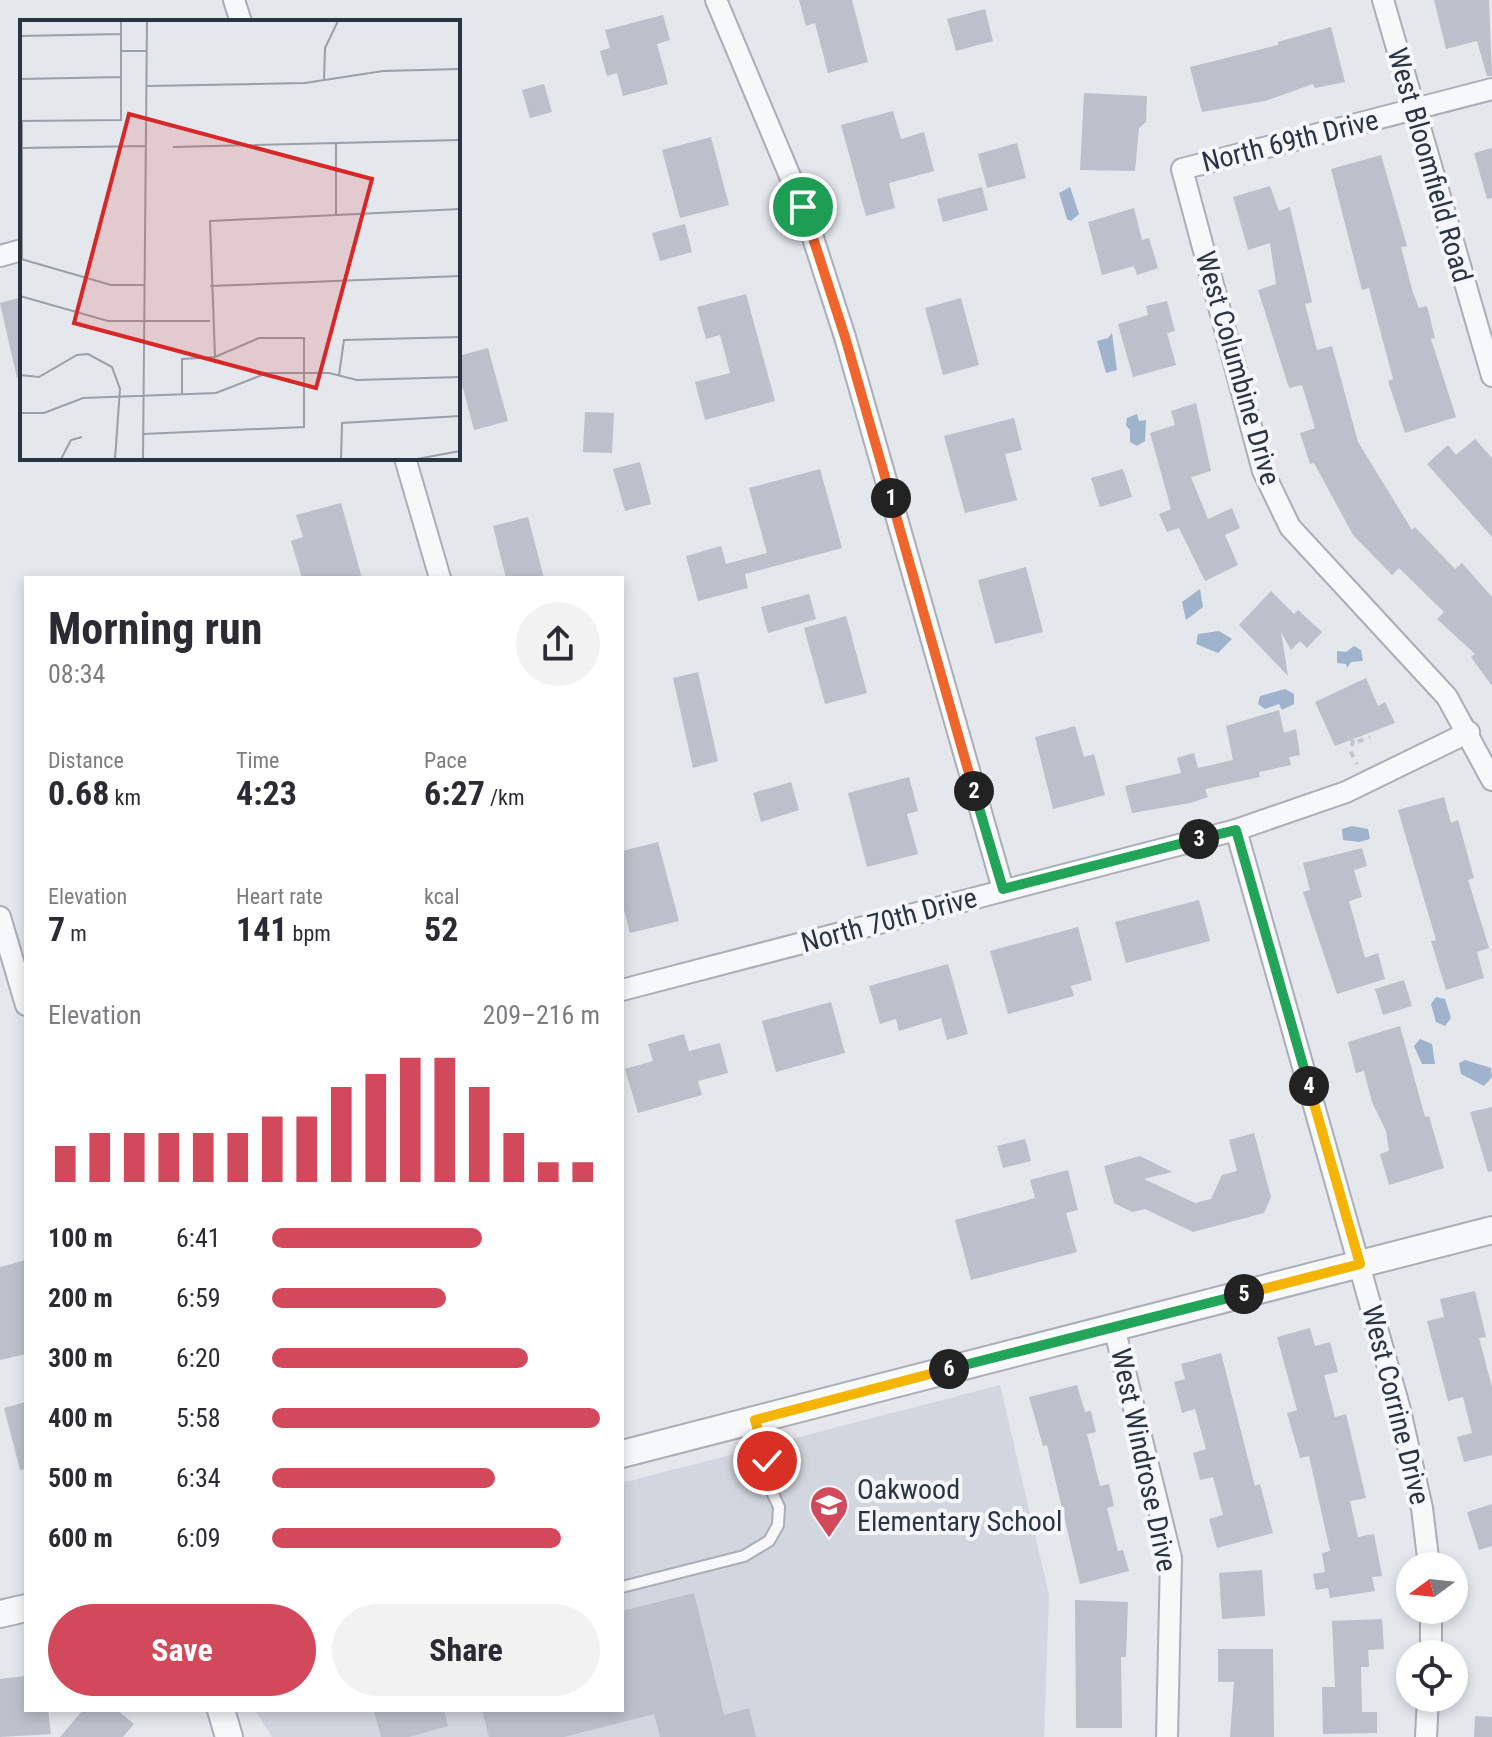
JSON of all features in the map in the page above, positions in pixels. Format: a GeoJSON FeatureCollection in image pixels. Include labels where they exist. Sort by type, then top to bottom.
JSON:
{"type":"FeatureCollection","features":[{"type":"Feature","properties":{"kind":"street"},"geometry":{"type":"LineString","coordinates":[[234,0],[240,20]]}},
{"type":"Feature","properties":{"kind":"street"},"geometry":{"type":"LineString","coordinates":[[716,0],[803,207],[841,323],[1003,889]]}},
{"type":"Feature","properties":{"kind":"street","name":"West Bloomfield Road"},"geometry":{"type":"LineString","coordinates":[[1383,0],[1492,376]]}},
{"type":"Feature","properties":{"kind":"street","name":"North 69th Drive"},"geometry":{"type":"LineString","coordinates":[[1182,169],[1492,89]]}},
{"type":"Feature","properties":{"kind":"street","name":"West Columbine Drive"},"geometry":{"type":"LineString","coordinates":[[1182,169],[1263,471],[1290,527],[1337,582],[1421,666],[1469,732],[1492,780]]}},
{"type":"Feature","properties":{"kind":"street"},"geometry":{"type":"LineString","coordinates":[[0,256],[20,251]]}},
{"type":"Feature","properties":{"kind":"street"},"geometry":{"type":"LineString","coordinates":[[406,460],[439,576]]}},
{"type":"Feature","properties":{"kind":"street","name":"North 70th Drive"},"geometry":{"type":"LineString","coordinates":[[624,989],[1236,830],[1346,792],[1469,732]]}},
{"type":"Feature","properties":{"kind":"street","name":"West Corrine Drive"},"geometry":{"type":"LineString","coordinates":[[1236,830],[1410,1445],[1427,1552]]}},
{"type":"Feature","properties":{"kind":"street"},"geometry":{"type":"LineString","coordinates":[[0,917],[24,998]]}},
{"type":"Feature","properties":{"kind":"street"},"geometry":{"type":"LineString","coordinates":[[624,1453],[1492,1230]]}},
{"type":"Feature","properties":{"kind":"street","name":"West Windrose Drive"},"geometry":{"type":"LineString","coordinates":[[1114,1327],[1171,1558],[1167,1737]]}},
{"type":"Feature","properties":{"kind":"street"},"geometry":{"type":"LineString","coordinates":[[0,1614],[24,1608]]}},
{"type":"Feature","properties":{"kind":"street"},"geometry":{"type":"LineString","coordinates":[[222,1712],[229,1737]]}},
{"type":"Feature","properties":{"kind":"street"},"geometry":{"type":"LineString","coordinates":[[1426,1737],[1427,1712]]}},
{"type":"Feature","properties":{"kind":"lane"},"geometry":{"type":"LineString","coordinates":[[624,1586],[744,1556],[769,1541],[778,1525],[779,1507],[766,1479],[767,1461],[755,1420]]}},
{"type":"Feature","properties":{"kind":"path"},"geometry":{"type":"LineString","coordinates":[[1347,737],[1357,742],[1370,737]]}},
{"type":"Feature","properties":{"kind":"shaded area","name":"Oakwood Elementary School"},"geometry":{"type":"Polygon","coordinates":[[[1000,1385],[1049,1595],[1044,1737],[272,1737],[256,1712],[624,1712],[624,1482],[1000,1385]]]}},
{"type":"Feature","properties":{"kind":"water"},"geometry":{"type":"Polygon","coordinates":[[[1070,187],[1079,214],[1071,221],[1067,219],[1059,193],[1070,187]]]}},
{"type":"Feature","properties":{"kind":"water"},"geometry":{"type":"Polygon","coordinates":[[[1112,333],[1117,370],[1106,373],[1097,341],[1108,338],[1112,333]]]}},
{"type":"Feature","properties":{"kind":"water"},"geometry":{"type":"Polygon","coordinates":[[[1137,414],[1139,421],[1146,420],[1145,441],[1137,446],[1130,442],[1130,430],[1126,425],[1127,418],[1137,414]]]}},
{"type":"Feature","properties":{"kind":"water"},"geometry":{"type":"Polygon","coordinates":[[[1200,589],[1203,607],[1186,620],[1182,602],[1200,589]]]}},
{"type":"Feature","properties":{"kind":"water"},"geometry":{"type":"Polygon","coordinates":[[[1219,631],[1232,639],[1218,653],[1196,644],[1198,634],[1219,631]]]}},
{"type":"Feature","properties":{"kind":"water"},"geometry":{"type":"Polygon","coordinates":[[[1354,646],[1361,650],[1363,661],[1351,662],[1347,668],[1346,664],[1337,663],[1337,651],[1346,652],[1354,646]]]}},
{"type":"Feature","properties":{"kind":"water"},"geometry":{"type":"Polygon","coordinates":[[[1285,689],[1294,694],[1294,704],[1282,710],[1279,704],[1265,709],[1258,704],[1260,696],[1285,689]]]}},
{"type":"Feature","properties":{"kind":"water"},"geometry":{"type":"Polygon","coordinates":[[[1352,826],[1368,829],[1370,839],[1359,842],[1343,840],[1342,829],[1352,826]]]}},
{"type":"Feature","properties":{"kind":"water"},"geometry":{"type":"Polygon","coordinates":[[[1436,997],[1445,999],[1451,1018],[1445,1026],[1436,1022],[1431,1004],[1436,997]]]}},
{"type":"Feature","properties":{"kind":"water"},"geometry":{"type":"Polygon","coordinates":[[[1420,1039],[1432,1044],[1435,1064],[1422,1064],[1414,1046],[1420,1039]]]}},
{"type":"Feature","properties":{"kind":"water"},"geometry":{"type":"Polygon","coordinates":[[[1465,1060],[1491,1068],[1492,1077],[1484,1086],[1461,1074],[1459,1063],[1465,1060]]]}},
{"type":"Feature","properties":{"kind":"building"},"geometry":{"type":"Polygon","coordinates":[[[799,0],[852,0],[868,62],[828,73],[815,23],[806,26],[799,0]]]}},
{"type":"Feature","properties":{"kind":"building"},"geometry":{"type":"Polygon","coordinates":[[[1434,0],[1489,0],[1492,76],[1487,76],[1477,41],[1446,49],[1434,0]]]}},
{"type":"Feature","properties":{"kind":"building"},"geometry":{"type":"Polygon","coordinates":[[[985,9],[993,41],[956,51],[947,19],[985,9]]]}},
{"type":"Feature","properties":{"kind":"building"},"geometry":{"type":"Polygon","coordinates":[[[663,15],[670,40],[657,44],[668,84],[623,96],[617,73],[607,76],[600,51],[610,48],[605,30],[663,15]]]}},
{"type":"Feature","properties":{"kind":"building"},"geometry":{"type":"Polygon","coordinates":[[[1331,27],[1345,82],[1315,88],[1313,84],[1265,101],[1202,112],[1190,67],[1278,45],[1278,42],[1331,27]]]}},
{"type":"Feature","properties":{"kind":"building"},"geometry":{"type":"Polygon","coordinates":[[[544,84],[552,112],[530,118],[522,90],[544,84]]]}},
{"type":"Feature","properties":{"kind":"building"},"geometry":{"type":"Polygon","coordinates":[[[1084,93],[1147,96],[1146,122],[1139,128],[1135,171],[1080,170],[1084,93]]]}},
{"type":"Feature","properties":{"kind":"building"},"geometry":{"type":"Polygon","coordinates":[[[893,111],[901,139],[924,132],[934,171],[889,183],[895,208],[866,216],[841,125],[893,111]]]}},
{"type":"Feature","properties":{"kind":"building"},"geometry":{"type":"Polygon","coordinates":[[[711,137],[729,205],[680,218],[662,150],[711,137]]]}},
{"type":"Feature","properties":{"kind":"building"},"geometry":{"type":"Polygon","coordinates":[[[1017,143],[1026,178],[987,188],[978,154],[1017,143]]]}},
{"type":"Feature","properties":{"kind":"building"},"geometry":{"type":"Polygon","coordinates":[[[1492,148],[1492,198],[1487,199],[1474,153],[1492,148]]]}},
{"type":"Feature","properties":{"kind":"building"},"geometry":{"type":"Polygon","coordinates":[[[1381,155],[1407,246],[1401,247],[1413,293],[1419,308],[1427,306],[1435,338],[1431,339],[1456,417],[1405,433],[1388,381],[1393,379],[1369,288],[1362,290],[1331,169],[1381,155]]]}},
{"type":"Feature","properties":{"kind":"building"},"geometry":{"type":"Polygon","coordinates":[[[1270,186],[1279,211],[1290,207],[1312,302],[1305,304],[1317,350],[1332,346],[1358,442],[1412,530],[1415,527],[1455,569],[1462,563],[1492,597],[1492,686],[1471,657],[1475,654],[1437,619],[1444,612],[1399,568],[1392,575],[1353,535],[1314,463],[1310,464],[1300,433],[1315,428],[1302,385],[1289,388],[1258,290],[1276,284],[1270,243],[1248,250],[1233,197],[1270,186]]]}},
{"type":"Feature","properties":{"kind":"building"},"geometry":{"type":"Polygon","coordinates":[[[982,187],[988,210],[943,222],[937,199],[982,187]]]}},
{"type":"Feature","properties":{"kind":"building"},"geometry":{"type":"Polygon","coordinates":[[[1134,208],[1142,240],[1149,238],[1158,268],[1137,275],[1134,266],[1102,275],[1088,222],[1134,208]]]}},
{"type":"Feature","properties":{"kind":"building"},"geometry":{"type":"Polygon","coordinates":[[[685,224],[692,252],[660,261],[652,233],[685,224]]]}},
{"type":"Feature","properties":{"kind":"building"},"geometry":{"type":"Polygon","coordinates":[[[746,294],[775,401],[705,420],[695,382],[730,373],[720,335],[706,339],[697,307],[746,294]]]}},
{"type":"Feature","properties":{"kind":"building"},"geometry":{"type":"Polygon","coordinates":[[[20,298],[20,378],[17,378],[0,303],[20,298]]]}},
{"type":"Feature","properties":{"kind":"building"},"geometry":{"type":"Polygon","coordinates":[[[961,298],[979,365],[943,375],[925,308],[961,298]]]}},
{"type":"Feature","properties":{"kind":"building"},"geometry":{"type":"Polygon","coordinates":[[[1167,301],[1175,331],[1167,333],[1176,365],[1133,377],[1118,324],[1148,315],[1146,306],[1167,301]]]}},
{"type":"Feature","properties":{"kind":"building"},"geometry":{"type":"Polygon","coordinates":[[[488,348],[508,421],[474,430],[463,388],[460,389],[460,355],[488,348]]]}},
{"type":"Feature","properties":{"kind":"building"},"geometry":{"type":"Polygon","coordinates":[[[1196,403],[1211,471],[1191,477],[1208,519],[1232,508],[1240,528],[1225,535],[1238,565],[1205,581],[1179,528],[1167,532],[1159,514],[1171,509],[1150,433],[1175,425],[1171,411],[1196,403]]]}},
{"type":"Feature","properties":{"kind":"building"},"geometry":{"type":"Polygon","coordinates":[[[585,412],[614,413],[612,453],[583,452],[585,412]]]}},
{"type":"Feature","properties":{"kind":"building"},"geometry":{"type":"Polygon","coordinates":[[[1014,418],[1022,450],[1005,454],[1017,500],[965,513],[944,436],[1014,418]]]}},
{"type":"Feature","properties":{"kind":"building"},"geometry":{"type":"Polygon","coordinates":[[[1475,439],[1492,458],[1492,537],[1427,464],[1448,445],[1456,455],[1475,439]]]}},
{"type":"Feature","properties":{"kind":"building"},"geometry":{"type":"Polygon","coordinates":[[[640,462],[651,504],[625,511],[613,469],[640,462]]]}},
{"type":"Feature","properties":{"kind":"building"},"geometry":{"type":"Polygon","coordinates":[[[820,469],[842,548],[745,574],[748,588],[698,601],[686,556],[721,546],[726,564],[767,553],[749,488],[820,469]]]}},
{"type":"Feature","properties":{"kind":"building"},"geometry":{"type":"Polygon","coordinates":[[[1123,469],[1132,497],[1100,507],[1091,478],[1123,469]]]}},
{"type":"Feature","properties":{"kind":"building"},"geometry":{"type":"Polygon","coordinates":[[[341,503],[361,576],[301,576],[291,541],[303,537],[296,515],[341,503]]]}},
{"type":"Feature","properties":{"kind":"building"},"geometry":{"type":"Polygon","coordinates":[[[528,517],[543,576],[506,576],[493,526],[528,517]]]}},
{"type":"Feature","properties":{"kind":"building"},"geometry":{"type":"Polygon","coordinates":[[[1026,567],[1043,632],[995,644],[978,580],[1026,567]]]}},
{"type":"Feature","properties":{"kind":"building"},"geometry":{"type":"Polygon","coordinates":[[[1271,591],[1294,614],[1298,610],[1322,632],[1307,648],[1300,641],[1291,650],[1281,632],[1288,676],[1239,625],[1271,591]]]}},
{"type":"Feature","properties":{"kind":"building"},"geometry":{"type":"Polygon","coordinates":[[[809,594],[816,619],[768,633],[761,607],[809,594]]]}},
{"type":"Feature","properties":{"kind":"building"},"geometry":{"type":"Polygon","coordinates":[[[846,616],[867,693],[825,704],[804,628],[846,616]]]}},
{"type":"Feature","properties":{"kind":"building"},"geometry":{"type":"Polygon","coordinates":[[[698,672],[718,761],[693,768],[673,678],[698,672]]]}},
{"type":"Feature","properties":{"kind":"building"},"geometry":{"type":"Polygon","coordinates":[[[1366,678],[1378,706],[1385,702],[1395,723],[1335,746],[1315,702],[1366,678]]]}},
{"type":"Feature","properties":{"kind":"building"},"geometry":{"type":"Polygon","coordinates":[[[1279,710],[1284,733],[1296,729],[1300,755],[1289,757],[1291,765],[1259,772],[1260,777],[1205,789],[1208,797],[1190,803],[1132,813],[1125,786],[1181,773],[1177,758],[1194,753],[1198,768],[1233,760],[1226,726],[1279,710]]]}},
{"type":"Feature","properties":{"kind":"building"},"geometry":{"type":"Polygon","coordinates":[[[1075,726],[1084,757],[1094,754],[1105,795],[1053,809],[1035,737],[1075,726]]]}},
{"type":"Feature","properties":{"kind":"building"},"geometry":{"type":"Polygon","coordinates":[[[909,777],[918,811],[907,814],[918,854],[867,867],[848,793],[909,777]]]}},
{"type":"Feature","properties":{"kind":"building"},"geometry":{"type":"Polygon","coordinates":[[[791,782],[799,810],[761,822],[753,793],[791,782]]]}},
{"type":"Feature","properties":{"kind":"building"},"geometry":{"type":"Polygon","coordinates":[[[1444,797],[1451,823],[1458,820],[1474,878],[1468,880],[1489,948],[1477,952],[1484,978],[1446,990],[1431,941],[1436,940],[1398,810],[1444,797]]]}},
{"type":"Feature","properties":{"kind":"building"},"geometry":{"type":"Polygon","coordinates":[[[658,842],[679,921],[630,933],[624,910],[624,850],[658,842]]]}},
{"type":"Feature","properties":{"kind":"building"},"geometry":{"type":"Polygon","coordinates":[[[1362,848],[1367,866],[1354,870],[1362,897],[1349,901],[1365,958],[1378,953],[1385,979],[1337,994],[1303,892],[1310,890],[1303,863],[1362,848]]]}},
{"type":"Feature","properties":{"kind":"building"},"geometry":{"type":"Polygon","coordinates":[[[1199,900],[1210,941],[1126,963],[1115,922],[1199,900]]]}},
{"type":"Feature","properties":{"kind":"building"},"geometry":{"type":"Polygon","coordinates":[[[1078,927],[1092,980],[1071,986],[1074,996],[1008,1014],[990,951],[1078,927]]]}},
{"type":"Feature","properties":{"kind":"building"},"geometry":{"type":"Polygon","coordinates":[[[948,964],[968,1034],[947,1040],[941,1018],[899,1031],[896,1019],[880,1024],[869,986],[948,964]]]}},
{"type":"Feature","properties":{"kind":"building"},"geometry":{"type":"Polygon","coordinates":[[[1404,980],[1412,1006],[1383,1015],[1375,989],[1404,980]]]}},
{"type":"Feature","properties":{"kind":"building"},"geometry":{"type":"Polygon","coordinates":[[[831,1002],[845,1053],[776,1072],[762,1021],[831,1002]]]}},
{"type":"Feature","properties":{"kind":"building"},"geometry":{"type":"Polygon","coordinates":[[[1400,1026],[1425,1117],[1429,1116],[1444,1168],[1389,1185],[1380,1154],[1389,1151],[1386,1131],[1372,1102],[1364,1071],[1356,1073],[1348,1042],[1400,1026]]]}},
{"type":"Feature","properties":{"kind":"building"},"geometry":{"type":"Polygon","coordinates":[[[684,1034],[689,1051],[720,1043],[728,1073],[698,1081],[702,1095],[638,1113],[625,1069],[653,1061],[648,1044],[684,1034]]]}},
{"type":"Feature","properties":{"kind":"building"},"geometry":{"type":"Polygon","coordinates":[[[1492,1107],[1492,1171],[1488,1172],[1470,1112],[1492,1107]]]}},
{"type":"Feature","properties":{"kind":"building"},"geometry":{"type":"Polygon","coordinates":[[[1254,1133],[1271,1197],[1264,1213],[1193,1232],[1145,1209],[1132,1212],[1114,1203],[1104,1166],[1140,1156],[1172,1172],[1144,1179],[1195,1203],[1211,1199],[1222,1175],[1237,1171],[1229,1140],[1254,1133]]]}},
{"type":"Feature","properties":{"kind":"building"},"geometry":{"type":"Polygon","coordinates":[[[1025,1139],[1031,1161],[1003,1168],[997,1146],[1025,1139]]]}},
{"type":"Feature","properties":{"kind":"building"},"geometry":{"type":"Polygon","coordinates":[[[1068,1170],[1078,1210],[1066,1213],[1077,1252],[971,1280],[955,1220],[1035,1198],[1030,1180],[1068,1170]]]}},
{"type":"Feature","properties":{"kind":"building"},"geometry":{"type":"Polygon","coordinates":[[[24,1261],[24,1354],[0,1360],[0,1267],[24,1261]]]}},
{"type":"Feature","properties":{"kind":"building"},"geometry":{"type":"Polygon","coordinates":[[[1475,1291],[1486,1337],[1479,1338],[1492,1387],[1492,1455],[1464,1462],[1457,1437],[1472,1433],[1463,1397],[1448,1401],[1427,1321],[1444,1317],[1440,1299],[1475,1291]]]}},
{"type":"Feature","properties":{"kind":"building"},"geometry":{"type":"Polygon","coordinates":[[[1310,1328],[1315,1346],[1330,1342],[1338,1372],[1324,1375],[1335,1417],[1346,1414],[1366,1498],[1350,1501],[1358,1537],[1374,1534],[1382,1576],[1372,1577],[1375,1591],[1330,1598],[1328,1588],[1316,1590],[1313,1574],[1325,1572],[1322,1553],[1330,1551],[1309,1456],[1300,1458],[1287,1413],[1297,1410],[1277,1337],[1310,1328]]]}},
{"type":"Feature","properties":{"kind":"building"},"geometry":{"type":"Polygon","coordinates":[[[1221,1353],[1255,1486],[1260,1484],[1273,1533],[1217,1548],[1209,1519],[1223,1515],[1213,1477],[1200,1480],[1193,1453],[1206,1449],[1195,1409],[1182,1413],[1174,1382],[1185,1379],[1181,1364],[1221,1353]]]}},
{"type":"Feature","properties":{"kind":"building"},"geometry":{"type":"Polygon","coordinates":[[[1077,1385],[1085,1412],[1091,1411],[1096,1432],[1087,1434],[1100,1486],[1109,1484],[1114,1506],[1107,1508],[1118,1551],[1123,1550],[1129,1571],[1080,1584],[1047,1445],[1043,1446],[1029,1397],[1077,1385]]]}},
{"type":"Feature","properties":{"kind":"building"},"geometry":{"type":"Polygon","coordinates":[[[24,1403],[24,1469],[20,1470],[4,1408],[24,1403]]]}},
{"type":"Feature","properties":{"kind":"building"},"geometry":{"type":"Polygon","coordinates":[[[1492,1504],[1492,1546],[1479,1550],[1467,1512],[1492,1504]]]}},
{"type":"Feature","properties":{"kind":"building"},"geometry":{"type":"Polygon","coordinates":[[[1262,1570],[1265,1616],[1222,1619],[1219,1573],[1262,1570]]]}},
{"type":"Feature","properties":{"kind":"building"},"geometry":{"type":"Polygon","coordinates":[[[694,1593],[724,1715],[749,1708],[756,1737],[660,1737],[654,1714],[564,1737],[489,1737],[483,1712],[624,1712],[624,1610],[694,1593]]]}},
{"type":"Feature","properties":{"kind":"building"},"geometry":{"type":"Polygon","coordinates":[[[1075,1600],[1128,1602],[1126,1657],[1121,1657],[1122,1728],[1076,1728],[1075,1600]]]}},
{"type":"Feature","properties":{"kind":"building"},"geometry":{"type":"Polygon","coordinates":[[[1382,1619],[1384,1649],[1368,1650],[1369,1667],[1361,1667],[1362,1712],[1377,1712],[1377,1733],[1323,1734],[1322,1687],[1335,1687],[1332,1621],[1382,1619]]]}},
{"type":"Feature","properties":{"kind":"building"},"geometry":{"type":"Polygon","coordinates":[[[1218,1649],[1273,1649],[1274,1737],[1230,1737],[1234,1682],[1218,1682],[1218,1649]]]}},
{"type":"Feature","properties":{"kind":"building"},"geometry":{"type":"Polygon","coordinates":[[[24,1676],[24,1712],[48,1712],[51,1734],[0,1737],[0,1679],[24,1676]]]}},
{"type":"Feature","properties":{"kind":"building"},"geometry":{"type":"Polygon","coordinates":[[[81,1712],[119,1712],[134,1724],[123,1737],[60,1737],[81,1712]]]}},
{"type":"Feature","properties":{"kind":"building"},"geometry":{"type":"Polygon","coordinates":[[[375,1712],[444,1712],[448,1726],[409,1737],[381,1737],[375,1712]]]}},
{"type":"Feature","properties":{"kind":"building"},"geometry":{"type":"Polygon","coordinates":[[[1475,1716],[1492,1717],[1492,1737],[1474,1737],[1475,1716]]]}},
{"type":"Feature","properties":{"kind":"place","name":"Oakwood Elementary School"},"geometry":{"type":"Point","coordinates":[829,1539]}},
{"type":"Feature","properties":{"kind":"route"},"geometry":{"type":"LineString","coordinates":[[767,1461],[755,1420],[1360,1264],[1236,830],[1003,889],[845,337],[803,207]]}}]}
